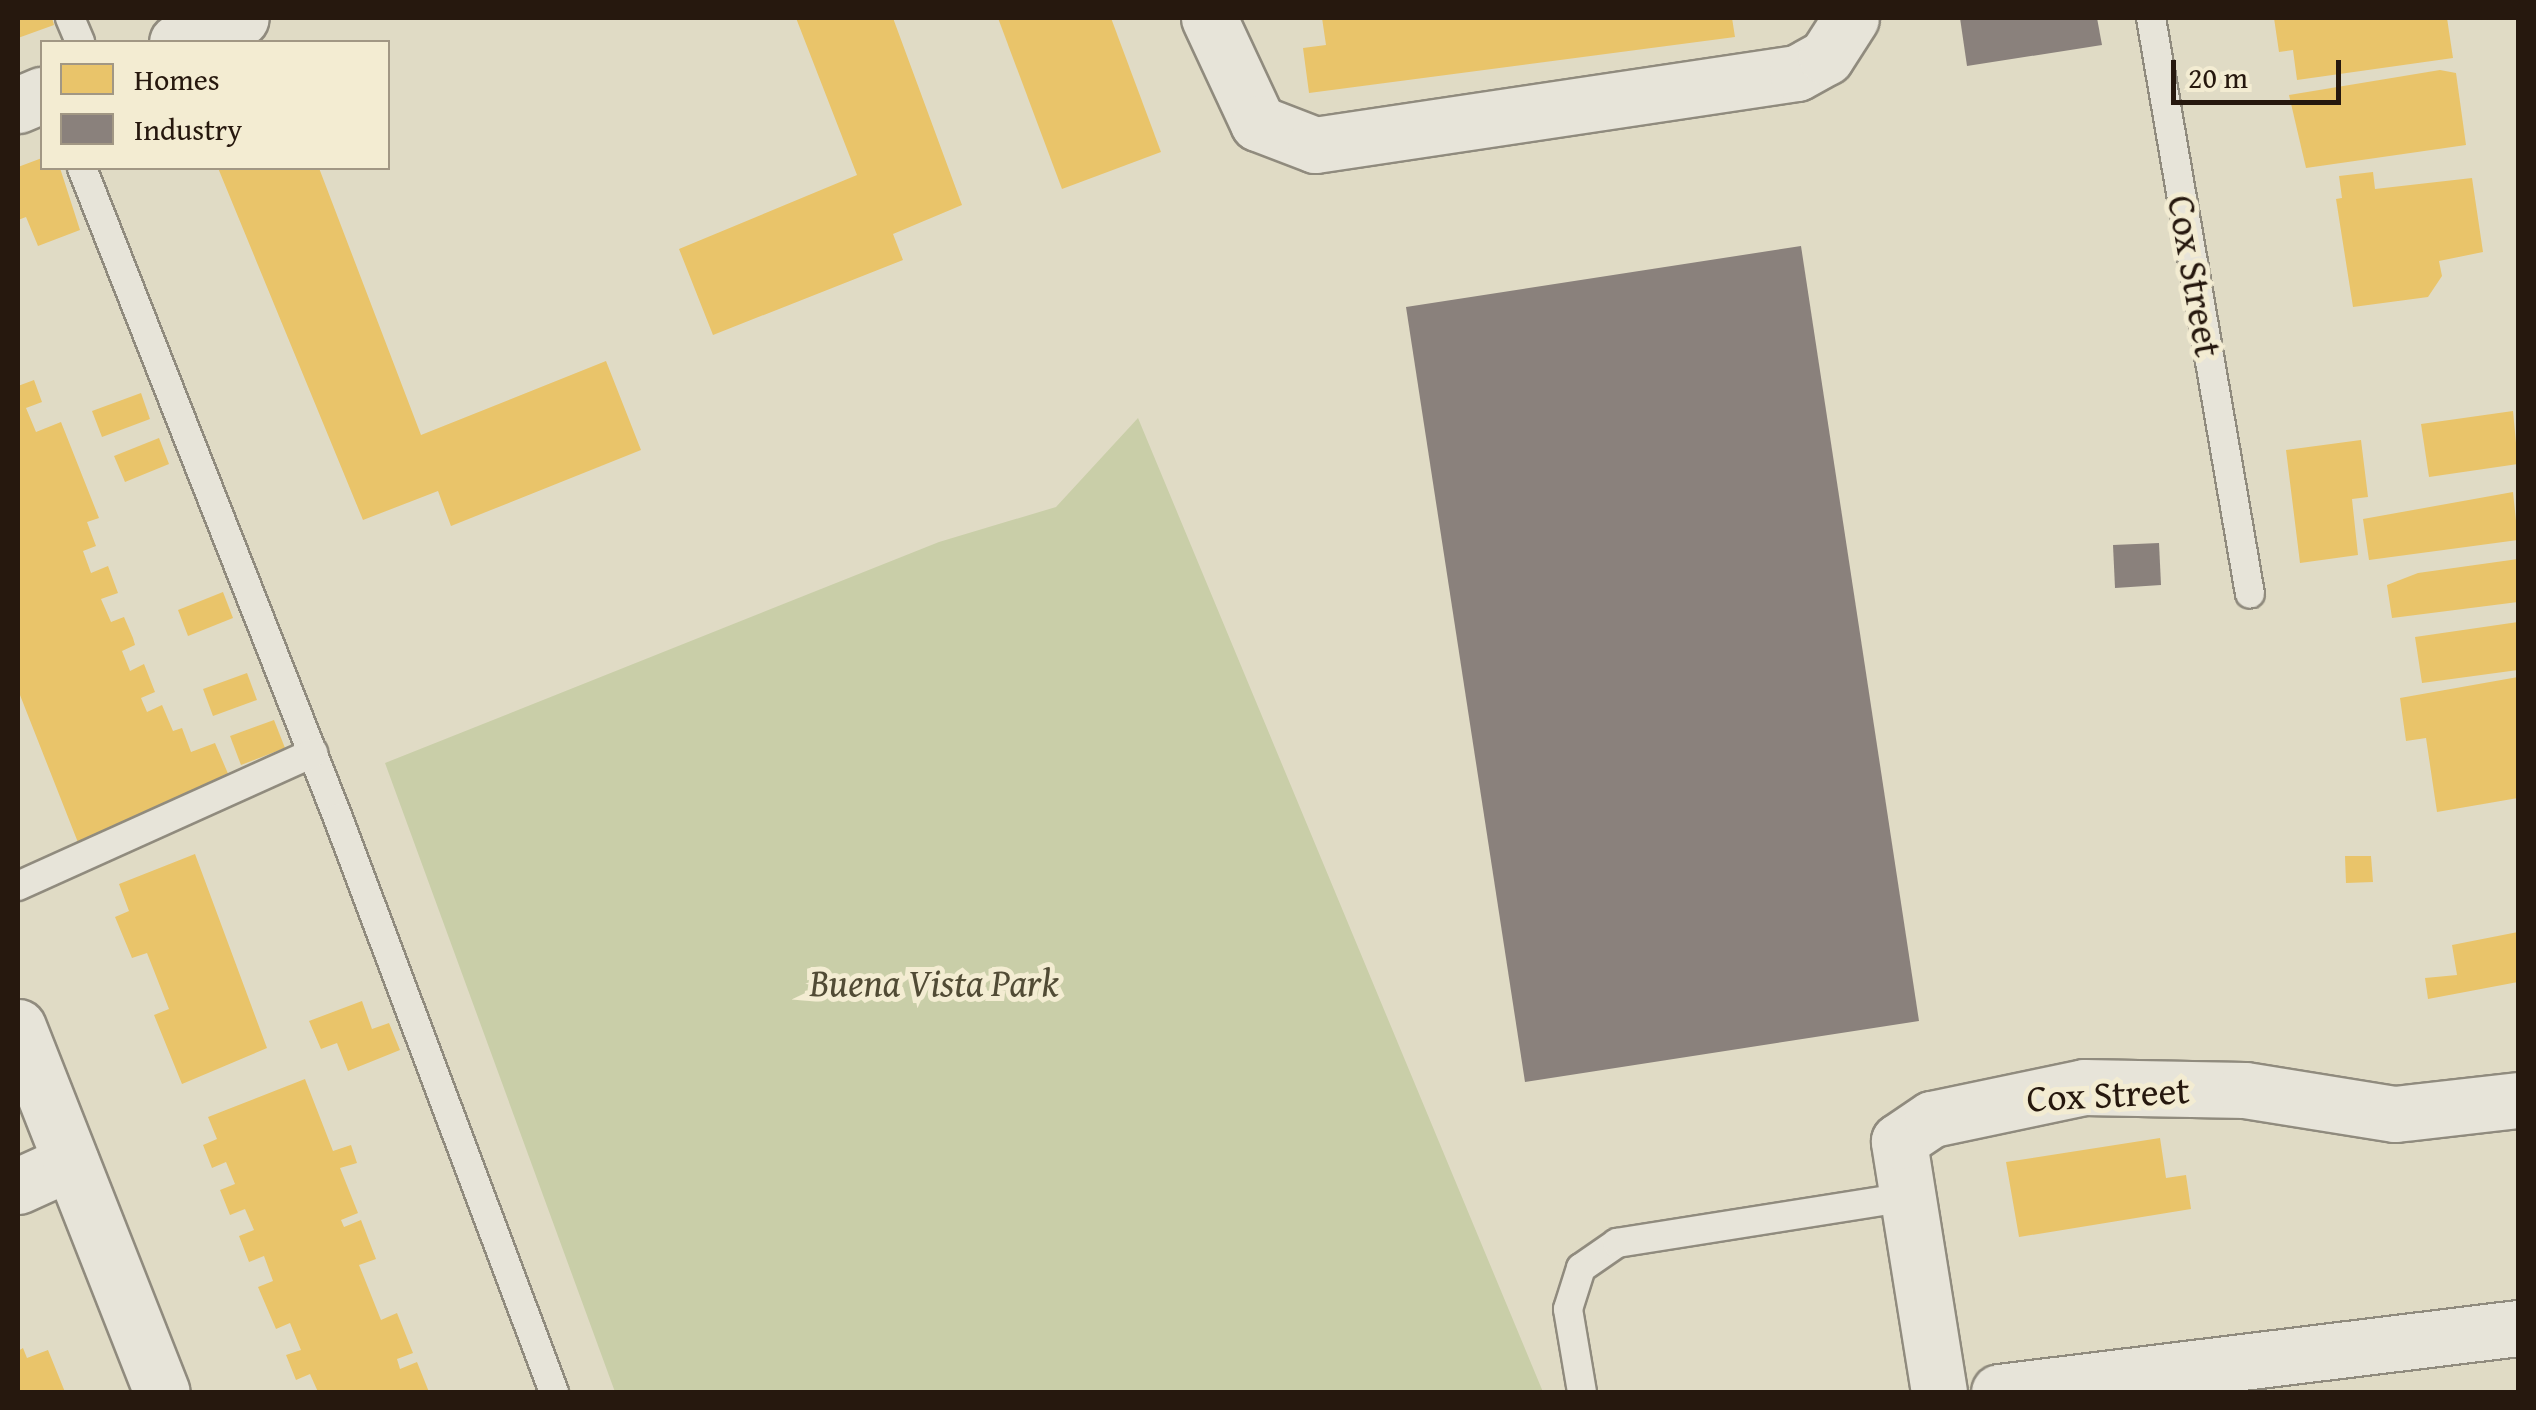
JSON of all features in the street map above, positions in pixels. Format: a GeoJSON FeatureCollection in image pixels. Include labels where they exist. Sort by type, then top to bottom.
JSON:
{"type":"FeatureCollection","features":[{"type":"Feature","properties":{"kind":"street"},"geometry":{"type":"LineString","coordinates":[[182,40],[241,18]]}},
{"type":"Feature","properties":{"kind":"street"},"geometry":{"type":"LineString","coordinates":[[1209,18],[1258,123],[1315,145],[1797,74],[1826,57],[1851,18]]}},
{"type":"Feature","properties":{"kind":"street"},"geometry":{"type":"LineString","coordinates":[[18,1027],[162,1392]]}},
{"type":"Feature","properties":{"kind":"street","name":"Cox Street"},"geometry":{"type":"LineString","coordinates":[[1939,1392],[1899,1141],[1932,1119],[2048,1090],[2245,1090],[2395,1114],[2518,1100]]}},
{"type":"Feature","properties":{"kind":"street"},"geometry":{"type":"LineString","coordinates":[[18,1186],[71,1162]]}},
{"type":"Feature","properties":{"kind":"street"},"geometry":{"type":"LineString","coordinates":[[1999,1392],[2518,1328]]}},
{"type":"Feature","properties":{"kind":"lane","name":"Cox Street"},"geometry":{"type":"LineString","coordinates":[[2151,18],[2250,594]]}},
{"type":"Feature","properties":{"kind":"lane"},"geometry":{"type":"LineString","coordinates":[[83,170],[313,753],[554,1392]]}},
{"type":"Feature","properties":{"kind":"lane"},"geometry":{"type":"LineString","coordinates":[[18,886],[313,753]]}},
{"type":"Feature","properties":{"kind":"lane"},"geometry":{"type":"LineString","coordinates":[[1582,1392],[1568,1310],[1581,1268],[1616,1244],[1908,1197]]}},
{"type":"Feature","properties":{"kind":"green space","name":"Buena Vista Park"},"geometry":{"type":"Polygon","coordinates":[[[1138,418],[1543,1392],[615,1392],[385,763],[939,542],[1056,507],[1138,418]]]}},
{"type":"Feature","properties":{"kind":"building: Homes"},"geometry":{"type":"Polygon","coordinates":[[[18,18],[52,18],[54,25],[18,38],[18,18]]]}},
{"type":"Feature","properties":{"kind":"building: Homes"},"geometry":{"type":"Polygon","coordinates":[[[796,18],[893,18],[962,205],[893,234],[903,260],[713,335],[679,249],[857,175],[796,18]]]}},
{"type":"Feature","properties":{"kind":"building: Homes"},"geometry":{"type":"Polygon","coordinates":[[[998,18],[1111,18],[1161,152],[1062,189],[998,18]]]}},
{"type":"Feature","properties":{"kind":"building: Homes"},"geometry":{"type":"Polygon","coordinates":[[[1322,18],[1732,18],[1735,37],[1309,93],[1303,48],[1326,45],[1322,18]]]}},
{"type":"Feature","properties":{"kind":"building: Homes"},"geometry":{"type":"Polygon","coordinates":[[[2274,18],[2447,18],[2453,58],[2297,80],[2293,50],[2279,52],[2274,18]]]}},
{"type":"Feature","properties":{"kind":"building: Homes"},"geometry":{"type":"Polygon","coordinates":[[[2440,70],[2456,73],[2466,145],[2306,168],[2289,95],[2440,70]]]}},
{"type":"Feature","properties":{"kind":"building: Homes"},"geometry":{"type":"Polygon","coordinates":[[[40,159],[40,170],[61,170],[80,230],[38,246],[26,217],[18,220],[18,167],[40,159]]]}},
{"type":"Feature","properties":{"kind":"building: Homes"},"geometry":{"type":"Polygon","coordinates":[[[219,170],[320,170],[421,435],[606,361],[641,450],[451,526],[438,491],[363,520],[219,170]]]}},
{"type":"Feature","properties":{"kind":"building: Homes"},"geometry":{"type":"Polygon","coordinates":[[[2373,172],[2375,189],[2472,178],[2483,252],[2439,261],[2442,276],[2428,297],[2353,307],[2336,199],[2342,198],[2339,176],[2373,172]]]}},
{"type":"Feature","properties":{"kind":"building: Homes"},"geometry":{"type":"Polygon","coordinates":[[[34,380],[42,402],[26,408],[36,432],[61,422],[99,518],[87,522],[96,546],[83,551],[91,573],[108,566],[118,593],[101,599],[111,622],[124,617],[133,638],[135,645],[122,651],[130,671],[144,664],[155,692],[141,698],[147,712],[162,705],[173,731],[182,728],[191,752],[215,743],[229,776],[79,845],[18,690],[18,386],[34,380]]]}},
{"type":"Feature","properties":{"kind":"building: Homes"},"geometry":{"type":"Polygon","coordinates":[[[141,393],[150,419],[102,437],[92,411],[141,393]]]}},
{"type":"Feature","properties":{"kind":"building: Homes"},"geometry":{"type":"Polygon","coordinates":[[[2513,411],[2518,464],[2429,477],[2421,424],[2513,411]]]}},
{"type":"Feature","properties":{"kind":"building: Homes"},"geometry":{"type":"Polygon","coordinates":[[[159,438],[169,464],[125,482],[114,456],[159,438]]]}},
{"type":"Feature","properties":{"kind":"building: Homes"},"geometry":{"type":"Polygon","coordinates":[[[2361,440],[2368,497],[2352,499],[2358,555],[2300,563],[2286,450],[2361,440]]]}},
{"type":"Feature","properties":{"kind":"building: Homes"},"geometry":{"type":"Polygon","coordinates":[[[2513,492],[2518,540],[2369,560],[2363,519],[2513,492]]]}},
{"type":"Feature","properties":{"kind":"building: Homes"},"geometry":{"type":"Polygon","coordinates":[[[2518,559],[2518,602],[2392,618],[2387,585],[2418,573],[2518,559]]]}},
{"type":"Feature","properties":{"kind":"building: Homes"},"geometry":{"type":"Polygon","coordinates":[[[223,592],[233,618],[188,636],[178,610],[223,592]]]}},
{"type":"Feature","properties":{"kind":"building: Homes"},"geometry":{"type":"Polygon","coordinates":[[[2518,622],[2518,670],[2422,683],[2415,637],[2518,622]]]}},
{"type":"Feature","properties":{"kind":"building: Homes"},"geometry":{"type":"Polygon","coordinates":[[[247,673],[257,700],[213,716],[203,689],[247,673]]]}},
{"type":"Feature","properties":{"kind":"building: Homes"},"geometry":{"type":"Polygon","coordinates":[[[2518,677],[2518,798],[2437,812],[2426,738],[2406,741],[2400,698],[2518,677]]]}},
{"type":"Feature","properties":{"kind":"building: Homes"},"geometry":{"type":"Polygon","coordinates":[[[274,720],[285,748],[241,765],[230,736],[274,720]]]}},
{"type":"Feature","properties":{"kind":"building: Homes"},"geometry":{"type":"Polygon","coordinates":[[[195,854],[267,1048],[182,1084],[154,1015],[169,1009],[147,953],[132,958],[115,917],[129,911],[119,884],[195,854]]]}},
{"type":"Feature","properties":{"kind":"building: Homes"},"geometry":{"type":"Polygon","coordinates":[[[2345,856],[2371,856],[2373,882],[2346,883],[2345,856]]]}},
{"type":"Feature","properties":{"kind":"building: Homes"},"geometry":{"type":"Polygon","coordinates":[[[2518,932],[2518,982],[2428,999],[2425,978],[2457,975],[2452,945],[2518,932]]]}},
{"type":"Feature","properties":{"kind":"building: Homes"},"geometry":{"type":"Polygon","coordinates":[[[362,1001],[372,1029],[389,1023],[400,1050],[348,1071],[337,1043],[321,1049],[309,1021],[362,1001]]]}},
{"type":"Feature","properties":{"kind":"building: Homes"},"geometry":{"type":"Polygon","coordinates":[[[305,1079],[333,1151],[351,1145],[357,1163],[340,1168],[358,1213],[341,1220],[344,1227],[361,1220],[376,1259],[359,1265],[381,1320],[397,1313],[413,1353],[397,1359],[400,1369],[417,1362],[429,1392],[318,1392],[310,1374],[296,1380],[286,1355],[301,1350],[290,1323],[276,1329],[258,1287],[273,1281],[264,1256],[249,1262],[239,1236],[254,1230],[245,1209],[230,1215],[220,1190],[235,1184],[226,1162],[212,1168],[203,1145],[217,1139],[208,1117],[305,1079]]]}},
{"type":"Feature","properties":{"kind":"building: Homes"},"geometry":{"type":"Polygon","coordinates":[[[2160,1138],[2166,1178],[2186,1175],[2191,1209],[2019,1237],[2006,1162],[2160,1138]]]}},
{"type":"Feature","properties":{"kind":"building: Homes"},"geometry":{"type":"Polygon","coordinates":[[[23,1348],[27,1358],[48,1350],[65,1392],[18,1392],[18,1351],[23,1348]]]}},
{"type":"Feature","properties":{"kind":"building: Industry"},"geometry":{"type":"Polygon","coordinates":[[[1960,18],[2097,18],[2102,45],[1967,66],[1960,18]]]}},
{"type":"Feature","properties":{"kind":"building: Industry"},"geometry":{"type":"Polygon","coordinates":[[[1801,246],[1919,1021],[1525,1082],[1406,307],[1801,246]]]}},
{"type":"Feature","properties":{"kind":"building: Industry"},"geometry":{"type":"Polygon","coordinates":[[[2159,543],[2161,585],[2115,588],[2113,545],[2159,543]]]}}]}
